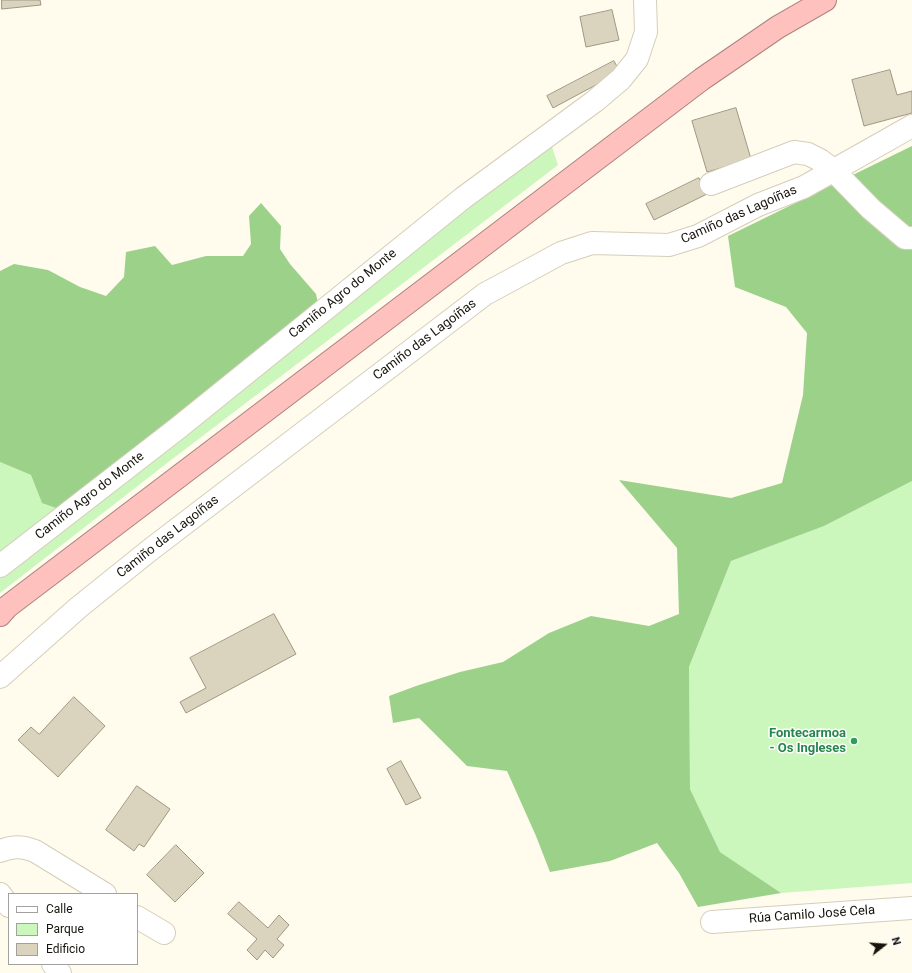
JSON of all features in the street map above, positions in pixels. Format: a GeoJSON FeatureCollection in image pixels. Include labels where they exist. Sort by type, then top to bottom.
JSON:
{"type":"FeatureCollection","features":[{"type":"Feature","properties":{"kind":"highway"},"geometry":{"type":"LineString","coordinates":[[2,611],[702,79],[778,27],[826,0]]}},
{"type":"Feature","properties":{"kind":"street","name":"Camiño Agro do Monte"},"geometry":{"type":"LineString","coordinates":[[0,566],[178,428],[462,198],[595,100],[621,79],[637,59],[646,32],[645,0]]}},
{"type":"Feature","properties":{"kind":"street","name":"Camiño das Lagoíñas"},"geometry":{"type":"LineString","coordinates":[[0,677],[79,607],[150,550],[486,294],[561,253],[592,243],[669,245],[698,236],[751,208],[804,187],[912,126]]}},
{"type":"Feature","properties":{"kind":"street"},"geometry":{"type":"LineString","coordinates":[[711,184],[794,152],[808,154],[820,160],[833,170],[866,204],[904,238],[912,238]]}},
{"type":"Feature","properties":{"kind":"street"},"geometry":{"type":"LineString","coordinates":[[0,851],[24,846],[35,851],[103,893]]}},
{"type":"Feature","properties":{"kind":"street"},"geometry":{"type":"LineString","coordinates":[[0,894],[8,905]]}},
{"type":"Feature","properties":{"kind":"street","name":"Rúa Camilo José Cela"},"geometry":{"type":"LineString","coordinates":[[712,922],[912,908]]}},
{"type":"Feature","properties":{"kind":"street"},"geometry":{"type":"LineString","coordinates":[[138,918],[164,932]]}},
{"type":"Feature","properties":{"kind":"green space"},"geometry":{"type":"Polygon","coordinates":[[[548,135],[558,165],[171,460],[0,593],[0,462],[31,475],[42,503],[548,135]]]}},
{"type":"Feature","properties":{"kind":"green space"},"geometry":{"type":"Polygon","coordinates":[[[912,146],[912,481],[824,526],[731,561],[689,667],[690,789],[720,852],[781,893],[698,907],[679,873],[657,843],[610,861],[550,872],[536,836],[507,771],[467,766],[419,718],[393,723],[389,696],[460,672],[503,662],[549,633],[591,616],[649,626],[679,614],[677,548],[619,480],[731,498],[782,483],[803,395],[807,333],[786,307],[735,287],[728,236],[912,146]]]}},
{"type":"Feature","properties":{"kind":"green space"},"geometry":{"type":"Polygon","coordinates":[[[261,203],[281,226],[280,249],[290,264],[316,294],[320,313],[62,510],[42,503],[31,475],[0,462],[0,271],[14,264],[48,270],[80,287],[106,296],[124,277],[126,252],[155,246],[172,265],[206,256],[243,256],[251,244],[249,216],[261,203]]]}},
{"type":"Feature","properties":{"kind":"green space"},"geometry":{"type":"Polygon","coordinates":[[[912,481],[912,883],[781,893],[720,852],[690,789],[689,667],[731,561],[824,526],[912,481]]]}},
{"type":"Feature","properties":{"kind":"building"},"geometry":{"type":"Polygon","coordinates":[[[2,0],[40,0],[41,5],[2,9],[2,0]]]}},
{"type":"Feature","properties":{"kind":"building"},"geometry":{"type":"Polygon","coordinates":[[[612,10],[619,40],[586,47],[580,17],[612,10]]]}},
{"type":"Feature","properties":{"kind":"building"},"geometry":{"type":"Polygon","coordinates":[[[614,61],[620,72],[553,108],[547,96],[614,61]]]}},
{"type":"Feature","properties":{"kind":"building"},"geometry":{"type":"Polygon","coordinates":[[[890,70],[897,95],[912,91],[912,113],[864,126],[852,80],[890,70]]]}},
{"type":"Feature","properties":{"kind":"building"},"geometry":{"type":"Polygon","coordinates":[[[736,108],[751,159],[707,172],[692,121],[736,108]]]}},
{"type":"Feature","properties":{"kind":"building"},"geometry":{"type":"Polygon","coordinates":[[[699,178],[707,194],[654,220],[646,204],[699,178]]]}},
{"type":"Feature","properties":{"kind":"building"},"geometry":{"type":"Polygon","coordinates":[[[274,614],[296,654],[186,713],[180,702],[206,688],[190,658],[274,614]]]}},
{"type":"Feature","properties":{"kind":"building"},"geometry":{"type":"Polygon","coordinates":[[[74,697],[105,726],[58,777],[18,740],[31,727],[39,734],[74,697]]]}},
{"type":"Feature","properties":{"kind":"building"},"geometry":{"type":"Polygon","coordinates":[[[401,761],[421,798],[406,805],[387,769],[401,761]]]}},
{"type":"Feature","properties":{"kind":"building"},"geometry":{"type":"Polygon","coordinates":[[[137,786],[170,809],[144,847],[139,844],[134,851],[106,830],[137,786]]]}},
{"type":"Feature","properties":{"kind":"building"},"geometry":{"type":"Polygon","coordinates":[[[176,845],[204,873],[175,902],[147,875],[176,845]]]}},
{"type":"Feature","properties":{"kind":"building"},"geometry":{"type":"Polygon","coordinates":[[[239,902],[268,928],[279,915],[289,925],[277,939],[284,945],[273,958],[265,950],[257,960],[247,950],[257,939],[228,914],[239,902]]]}},
{"type":"Feature","properties":{"kind":"place","name":"Fontecarmoa - Os Ingleses"},"geometry":{"type":"Point","coordinates":[854,741]}}]}
